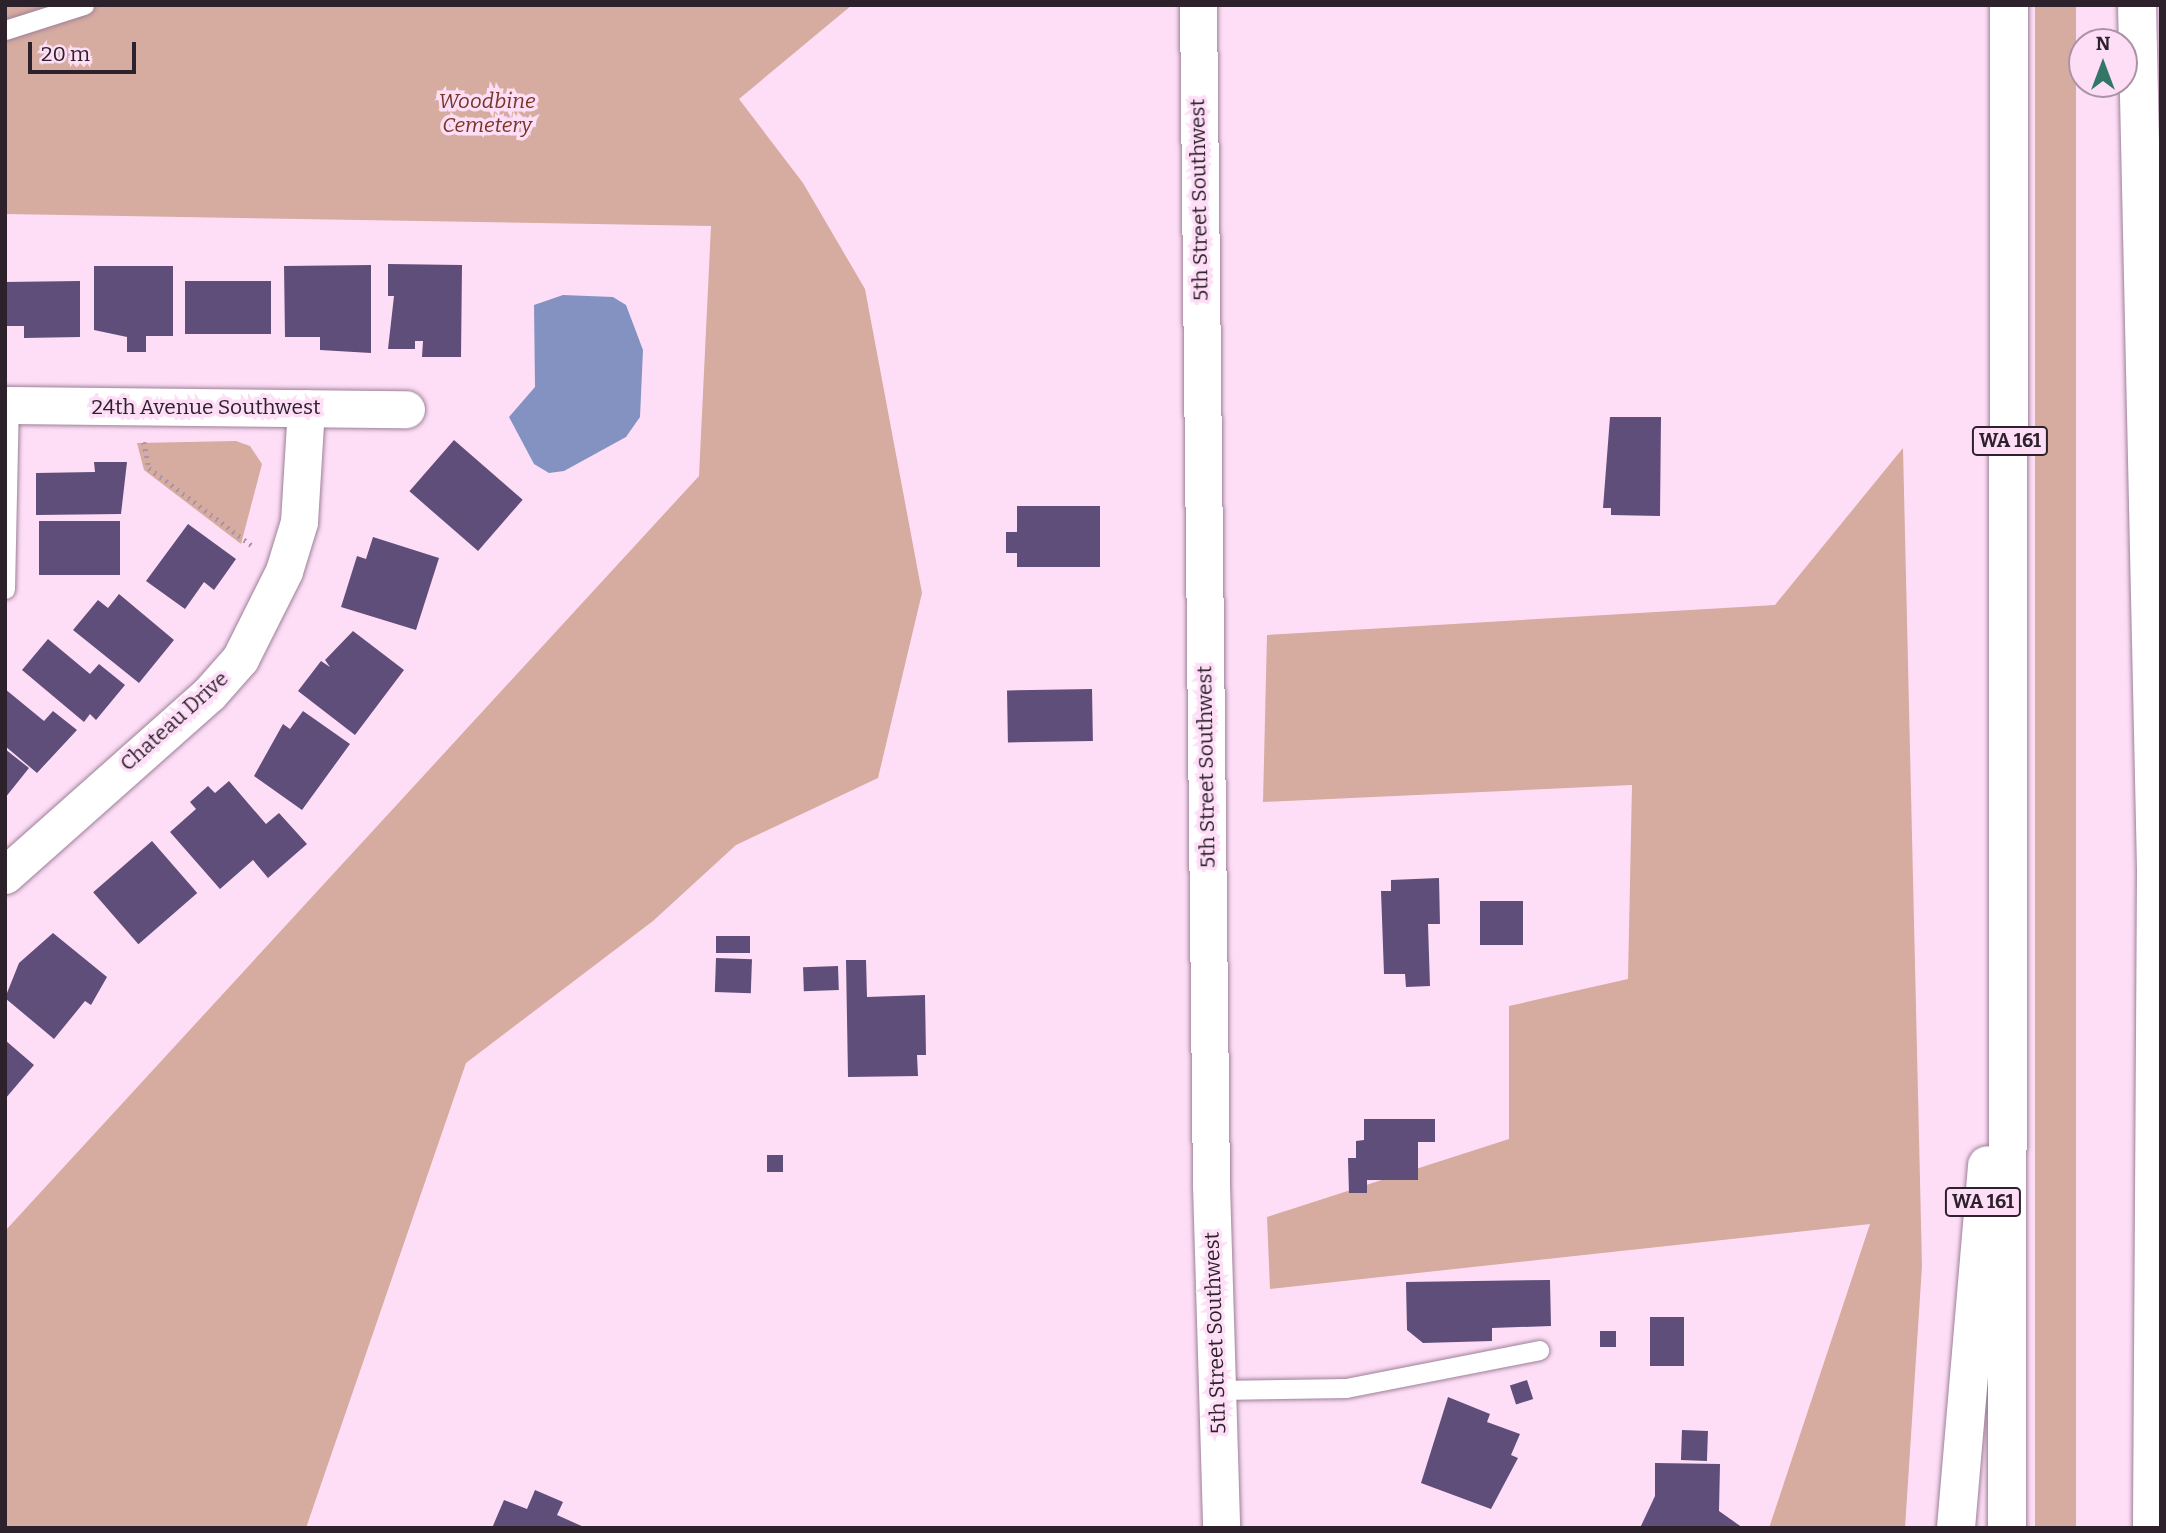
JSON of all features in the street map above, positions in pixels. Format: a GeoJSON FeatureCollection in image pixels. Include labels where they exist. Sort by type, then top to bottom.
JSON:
{"type":"FeatureCollection","features":[{"type":"Feature","properties":{"kind":"highway","name":"WA 161"},"geometry":{"type":"LineString","coordinates":[[1956,1528],[2011,877],[2009,5]]}},
{"type":"Feature","properties":{"kind":"highway"},"geometry":{"type":"LineString","coordinates":[[2137,5],[2155,871],[2152,1528]]}},
{"type":"Feature","properties":{"kind":"highway"},"geometry":{"type":"LineString","coordinates":[[2155,871],[2161,967]]}},
{"type":"Feature","properties":{"kind":"highway"},"geometry":{"type":"LineString","coordinates":[[2007,1528],[2011,877]]}},
{"type":"Feature","properties":{"kind":"street","name":"5th Street Southwest"},"geometry":{"type":"LineString","coordinates":[[1198,5],[1221,1528]]}},
{"type":"Feature","properties":{"kind":"street","name":"24th Avenue Southwest"},"geometry":{"type":"LineString","coordinates":[[7,405],[406,409]]}},
{"type":"Feature","properties":{"kind":"street","name":"Chateau Drive"},"geometry":{"type":"LineString","coordinates":[[5,875],[209,694],[240,659],[279,582],[299,522],[306,408]]}},
{"type":"Feature","properties":{"kind":"lane"},"geometry":{"type":"LineString","coordinates":[[5,30],[84,5]]}},
{"type":"Feature","properties":{"kind":"lane"},"geometry":{"type":"LineString","coordinates":[[5,589],[7,405]]}},
{"type":"Feature","properties":{"kind":"lane"},"geometry":{"type":"LineString","coordinates":[[1217,1390],[1346,1388],[1539,1350]]}},
{"type":"Feature","properties":{"kind":"path"},"geometry":{"type":"LineString","coordinates":[[144,437],[149,468],[251,545]]}},
{"type":"Feature","properties":{"kind":"green space","name":"Woodbine Cemetery"},"geometry":{"type":"Polygon","coordinates":[[[5,5],[852,5],[739,99],[803,183],[865,289],[922,593],[878,778],[736,845],[653,921],[466,1063],[306,1528],[5,1528],[5,1231],[699,476],[711,226],[5,214],[5,5]]]}},
{"type":"Feature","properties":{"kind":"green space"},"geometry":{"type":"Polygon","coordinates":[[[2035,5],[2076,5],[2076,28],[2068,28],[2068,98],[2076,98],[2076,1528],[2035,1528],[2035,5]]]}},
{"type":"Feature","properties":{"kind":"green space"},"geometry":{"type":"Polygon","coordinates":[[[236,441],[250,446],[262,464],[241,544],[144,470],[137,443],[236,441]]]}},
{"type":"Feature","properties":{"kind":"green space"},"geometry":{"type":"Polygon","coordinates":[[[1903,448],[1922,1266],[1905,1528],[1769,1528],[1870,1224],[1270,1289],[1267,1217],[1509,1139],[1509,1006],[1628,979],[1632,785],[1263,802],[1267,635],[1775,605],[1903,448]]]}},
{"type":"Feature","properties":{"kind":"water"},"geometry":{"type":"Polygon","coordinates":[[[563,295],[613,297],[626,305],[643,350],[640,417],[626,437],[564,471],[549,473],[534,464],[509,417],[535,387],[534,305],[563,295]]]}},
{"type":"Feature","properties":{"kind":"building"},"geometry":{"type":"Polygon","coordinates":[[[388,264],[462,265],[461,357],[422,357],[423,341],[415,341],[415,349],[388,349],[394,296],[388,296],[388,264]]]}},
{"type":"Feature","properties":{"kind":"building"},"geometry":{"type":"Polygon","coordinates":[[[371,265],[371,353],[320,350],[320,337],[285,337],[284,266],[371,265]]]}},
{"type":"Feature","properties":{"kind":"building"},"geometry":{"type":"Polygon","coordinates":[[[94,266],[173,266],[173,336],[146,336],[146,352],[127,352],[127,337],[94,330],[94,266]]]}},
{"type":"Feature","properties":{"kind":"building"},"geometry":{"type":"Polygon","coordinates":[[[80,281],[80,337],[24,338],[24,326],[5,326],[5,282],[80,281]]]}},
{"type":"Feature","properties":{"kind":"building"},"geometry":{"type":"Polygon","coordinates":[[[185,281],[271,281],[271,334],[185,334],[185,281]]]}},
{"type":"Feature","properties":{"kind":"building"},"geometry":{"type":"Polygon","coordinates":[[[1610,417],[1661,417],[1660,516],[1611,515],[1611,508],[1603,508],[1610,417]]]}},
{"type":"Feature","properties":{"kind":"building"},"geometry":{"type":"Polygon","coordinates":[[[454,440],[523,500],[478,551],[409,491],[454,440]]]}},
{"type":"Feature","properties":{"kind":"building"},"geometry":{"type":"Polygon","coordinates":[[[94,462],[127,462],[121,514],[36,515],[36,473],[95,472],[94,462]]]}},
{"type":"Feature","properties":{"kind":"building"},"geometry":{"type":"Polygon","coordinates":[[[1017,506],[1100,506],[1100,567],[1017,567],[1017,553],[1006,553],[1006,532],[1017,532],[1017,506]]]}},
{"type":"Feature","properties":{"kind":"building"},"geometry":{"type":"Polygon","coordinates":[[[39,521],[120,521],[120,575],[39,575],[39,521]]]}},
{"type":"Feature","properties":{"kind":"building"},"geometry":{"type":"Polygon","coordinates":[[[188,524],[236,559],[214,590],[204,582],[185,609],[146,581],[188,524]]]}},
{"type":"Feature","properties":{"kind":"building"},"geometry":{"type":"Polygon","coordinates":[[[373,537],[439,558],[416,630],[341,607],[357,556],[366,559],[373,537]]]}},
{"type":"Feature","properties":{"kind":"building"},"geometry":{"type":"Polygon","coordinates":[[[119,594],[174,640],[139,683],[73,630],[98,600],[108,608],[119,594]]]}},
{"type":"Feature","properties":{"kind":"building"},"geometry":{"type":"Polygon","coordinates":[[[353,631],[404,670],[355,735],[298,691],[321,661],[330,667],[325,660],[353,631]]]}},
{"type":"Feature","properties":{"kind":"building"},"geometry":{"type":"Polygon","coordinates":[[[48,639],[90,674],[99,664],[125,685],[96,720],[90,714],[84,722],[22,670],[48,639]]]}},
{"type":"Feature","properties":{"kind":"building"},"geometry":{"type":"Polygon","coordinates":[[[5,689],[44,721],[53,711],[77,730],[37,773],[5,746],[5,689]]]}},
{"type":"Feature","properties":{"kind":"building"},"geometry":{"type":"Polygon","coordinates":[[[1092,689],[1093,741],[1008,742],[1007,690],[1092,689]]]}},
{"type":"Feature","properties":{"kind":"building"},"geometry":{"type":"Polygon","coordinates":[[[303,711],[350,744],[302,810],[254,776],[283,724],[290,729],[303,711]]]}},
{"type":"Feature","properties":{"kind":"building"},"geometry":{"type":"Polygon","coordinates":[[[5,749],[29,768],[5,798],[5,749]]]}},
{"type":"Feature","properties":{"kind":"building"},"geometry":{"type":"Polygon","coordinates":[[[229,781],[266,824],[279,813],[307,844],[268,878],[253,860],[220,889],[170,832],[196,809],[190,802],[208,786],[215,793],[229,781]]]}},
{"type":"Feature","properties":{"kind":"building"},"geometry":{"type":"Polygon","coordinates":[[[152,841],[197,893],[138,944],[93,892],[152,841]]]}},
{"type":"Feature","properties":{"kind":"building"},"geometry":{"type":"Polygon","coordinates":[[[1439,878],[1440,924],[1428,924],[1430,986],[1406,987],[1405,974],[1384,974],[1381,891],[1391,891],[1391,880],[1439,878]]]}},
{"type":"Feature","properties":{"kind":"building"},"geometry":{"type":"Polygon","coordinates":[[[1480,901],[1523,901],[1523,945],[1480,945],[1480,901]]]}},
{"type":"Feature","properties":{"kind":"building"},"geometry":{"type":"Polygon","coordinates":[[[53,933],[107,977],[91,1005],[85,1001],[54,1039],[5,998],[19,963],[53,933]]]}},
{"type":"Feature","properties":{"kind":"building"},"geometry":{"type":"Polygon","coordinates":[[[716,936],[750,936],[750,953],[716,953],[716,936]]]}},
{"type":"Feature","properties":{"kind":"building"},"geometry":{"type":"Polygon","coordinates":[[[716,958],[752,959],[751,993],[715,992],[716,958]]]}},
{"type":"Feature","properties":{"kind":"building"},"geometry":{"type":"Polygon","coordinates":[[[846,960],[866,960],[867,997],[925,995],[926,1055],[917,1055],[918,1076],[848,1077],[846,960]]]}},
{"type":"Feature","properties":{"kind":"building"},"geometry":{"type":"Polygon","coordinates":[[[838,966],[839,990],[804,991],[803,967],[838,966]]]}},
{"type":"Feature","properties":{"kind":"building"},"geometry":{"type":"Polygon","coordinates":[[[5,1040],[34,1065],[5,1099],[5,1040]]]}},
{"type":"Feature","properties":{"kind":"building"},"geometry":{"type":"Polygon","coordinates":[[[1364,1119],[1435,1119],[1435,1142],[1418,1142],[1418,1180],[1367,1180],[1367,1193],[1349,1193],[1348,1158],[1356,1158],[1356,1141],[1364,1140],[1364,1119]]]}},
{"type":"Feature","properties":{"kind":"building"},"geometry":{"type":"Polygon","coordinates":[[[767,1155],[783,1155],[783,1172],[767,1172],[767,1155]]]}},
{"type":"Feature","properties":{"kind":"building"},"geometry":{"type":"Polygon","coordinates":[[[1550,1280],[1551,1326],[1492,1328],[1492,1341],[1423,1343],[1407,1330],[1406,1282],[1550,1280]]]}},
{"type":"Feature","properties":{"kind":"building"},"geometry":{"type":"Polygon","coordinates":[[[1650,1317],[1684,1317],[1684,1366],[1650,1366],[1650,1317]]]}},
{"type":"Feature","properties":{"kind":"building"},"geometry":{"type":"Polygon","coordinates":[[[1600,1331],[1616,1331],[1616,1347],[1600,1347],[1600,1331]]]}},
{"type":"Feature","properties":{"kind":"building"},"geometry":{"type":"Polygon","coordinates":[[[1527,1380],[1533,1399],[1516,1405],[1510,1386],[1527,1380]]]}},
{"type":"Feature","properties":{"kind":"building"},"geometry":{"type":"Polygon","coordinates":[[[1448,1397],[1490,1414],[1487,1422],[1520,1434],[1511,1455],[1518,1458],[1491,1509],[1421,1483],[1448,1397]]]}},
{"type":"Feature","properties":{"kind":"building"},"geometry":{"type":"Polygon","coordinates":[[[1682,1430],[1708,1431],[1707,1461],[1681,1460],[1682,1430]]]}},
{"type":"Feature","properties":{"kind":"building"},"geometry":{"type":"Polygon","coordinates":[[[1655,1463],[1720,1464],[1719,1511],[1743,1528],[1640,1528],[1655,1496],[1655,1463]]]}},
{"type":"Feature","properties":{"kind":"building"},"geometry":{"type":"Polygon","coordinates":[[[535,1490],[563,1502],[557,1515],[586,1528],[492,1528],[504,1500],[527,1509],[535,1490]]]}}]}
